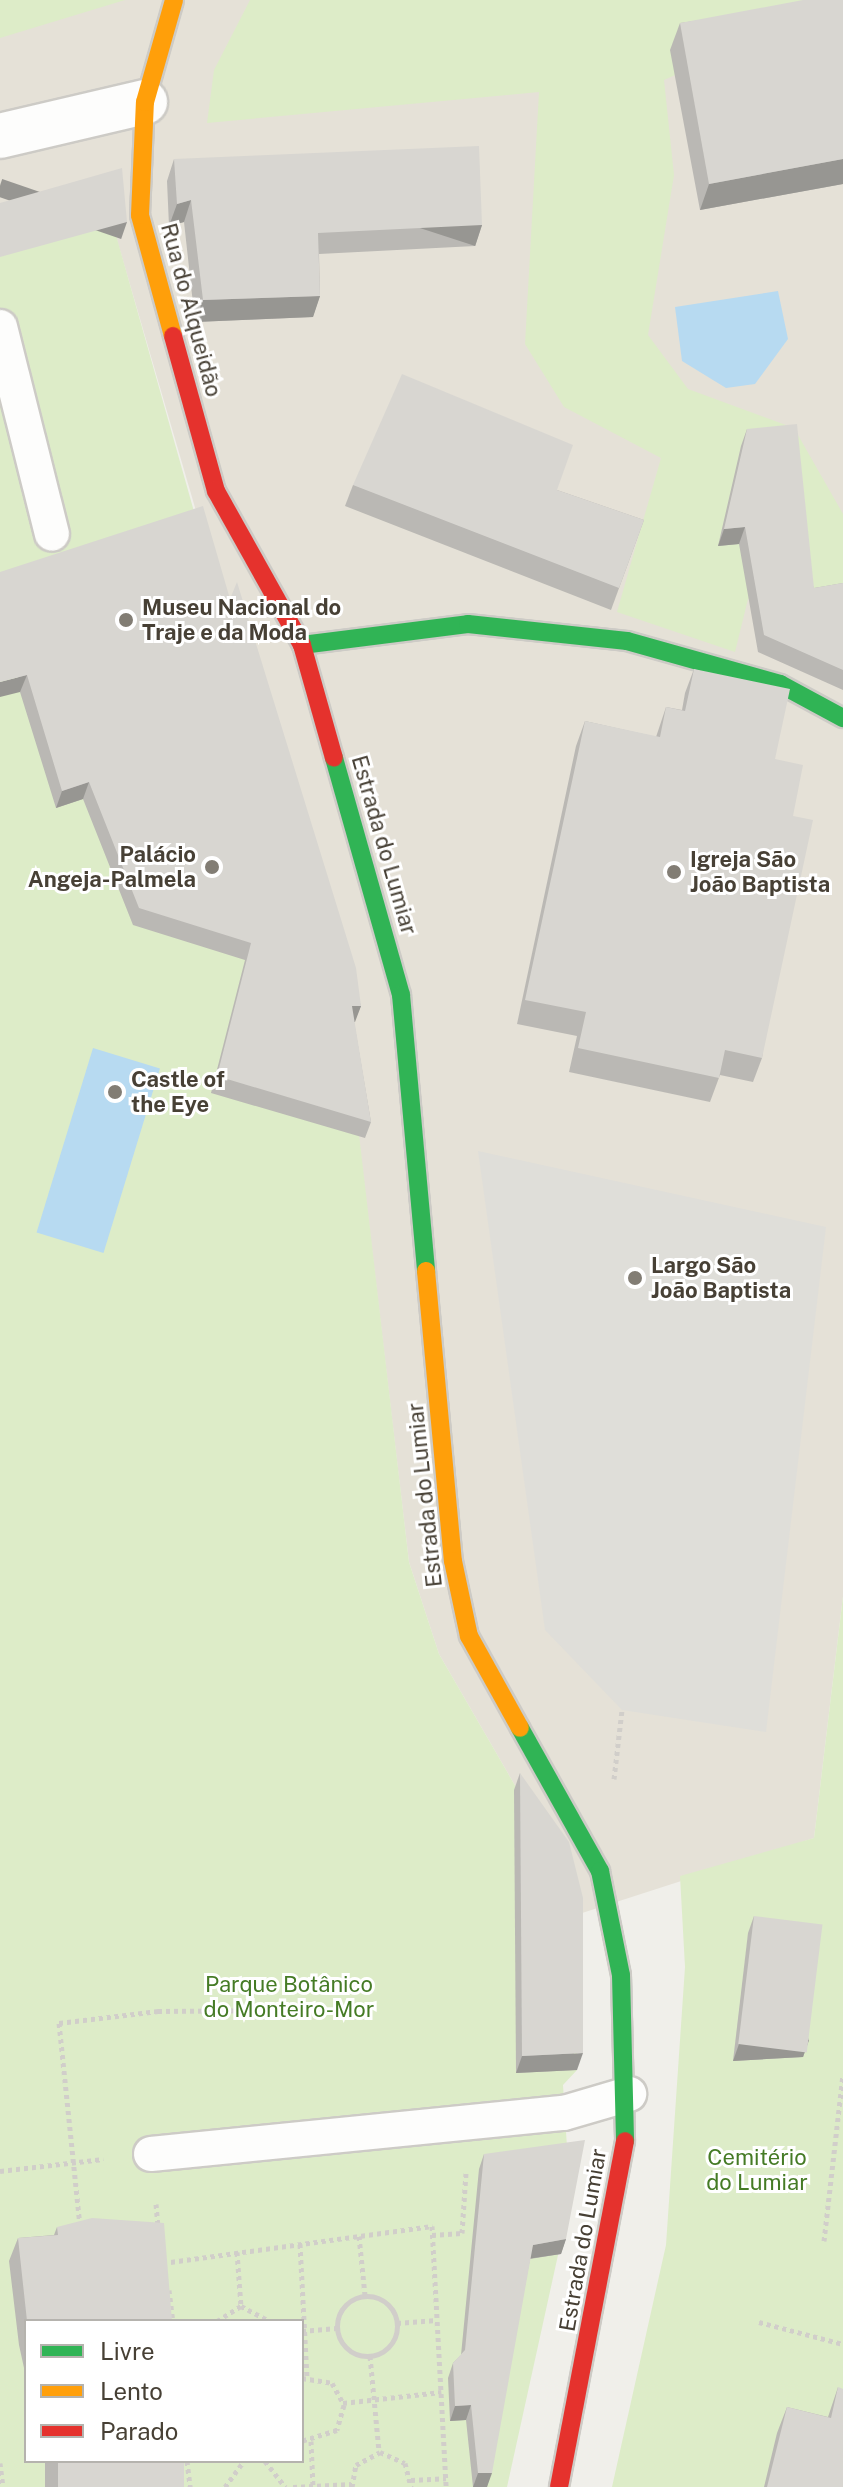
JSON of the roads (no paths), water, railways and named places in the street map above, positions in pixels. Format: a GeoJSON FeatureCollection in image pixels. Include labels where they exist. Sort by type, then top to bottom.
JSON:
{"type":"FeatureCollection","features":[{"type":"Feature","properties":{"kind":"street","name":"Rua do Alqueidão"},"geometry":{"type":"LineString","coordinates":[[174,0],[145,102],[140,215],[216,491]]}},
{"type":"Feature","properties":{"kind":"street"},"geometry":{"type":"LineString","coordinates":[[0,136],[145,102]]}},
{"type":"Feature","properties":{"kind":"street","name":"Estrada do Lumiar"},"geometry":{"type":"LineString","coordinates":[[216,491],[302,645],[401,995],[453,1561],[469,1636],[600,1871],[621,1975],[629,2094],[620,2195],[559,2487]]}},
{"type":"Feature","properties":{"kind":"street"},"geometry":{"type":"LineString","coordinates":[[302,645],[468,624],[627,641],[780,684],[843,718]]}},
{"type":"Feature","properties":{"kind":"lane"},"geometry":{"type":"LineString","coordinates":[[0,327],[52,534]]}},
{"type":"Feature","properties":{"kind":"lane"},"geometry":{"type":"LineString","coordinates":[[151,2154],[564,2113],[629,2094]]}},
{"type":"Feature","properties":{"kind":"water"},"geometry":{"type":"Polygon","coordinates":[[[778,291],[788,339],[755,384],[726,388],[682,361],[675,307],[778,291]]]}},
{"type":"Feature","properties":{"kind":"water"},"geometry":{"type":"Polygon","coordinates":[[[93,1048],[160,1068],[104,1253],[37,1233],[93,1048]]]}},
{"type":"Feature","properties":{"kind":"place","name":"Museu Nacional do Traje e da Moda"},"geometry":{"type":"Point","coordinates":[126,620]}},
{"type":"Feature","properties":{"kind":"place","name":"Palácio Angeja-Palmela"},"geometry":{"type":"Point","coordinates":[212,867]}},
{"type":"Feature","properties":{"kind":"place","name":"Igreja São João Baptista"},"geometry":{"type":"Point","coordinates":[674,872]}},
{"type":"Feature","properties":{"kind":"place","name":"Castle of the Eye"},"geometry":{"type":"Point","coordinates":[115,1092]}},
{"type":"Feature","properties":{"kind":"place","name":"Largo São João Baptista"},"geometry":{"type":"Point","coordinates":[635,1278]}},
{"type":"Feature","properties":{"kind":"park label","name":"Parque Botânico do Monteiro-Mor"},"geometry":{"type":"Point","coordinates":[289,1996]}},
{"type":"Feature","properties":{"kind":"park label","name":"Cemitério do Lumiar"},"geometry":{"type":"Point","coordinates":[757,2170]}}]}
